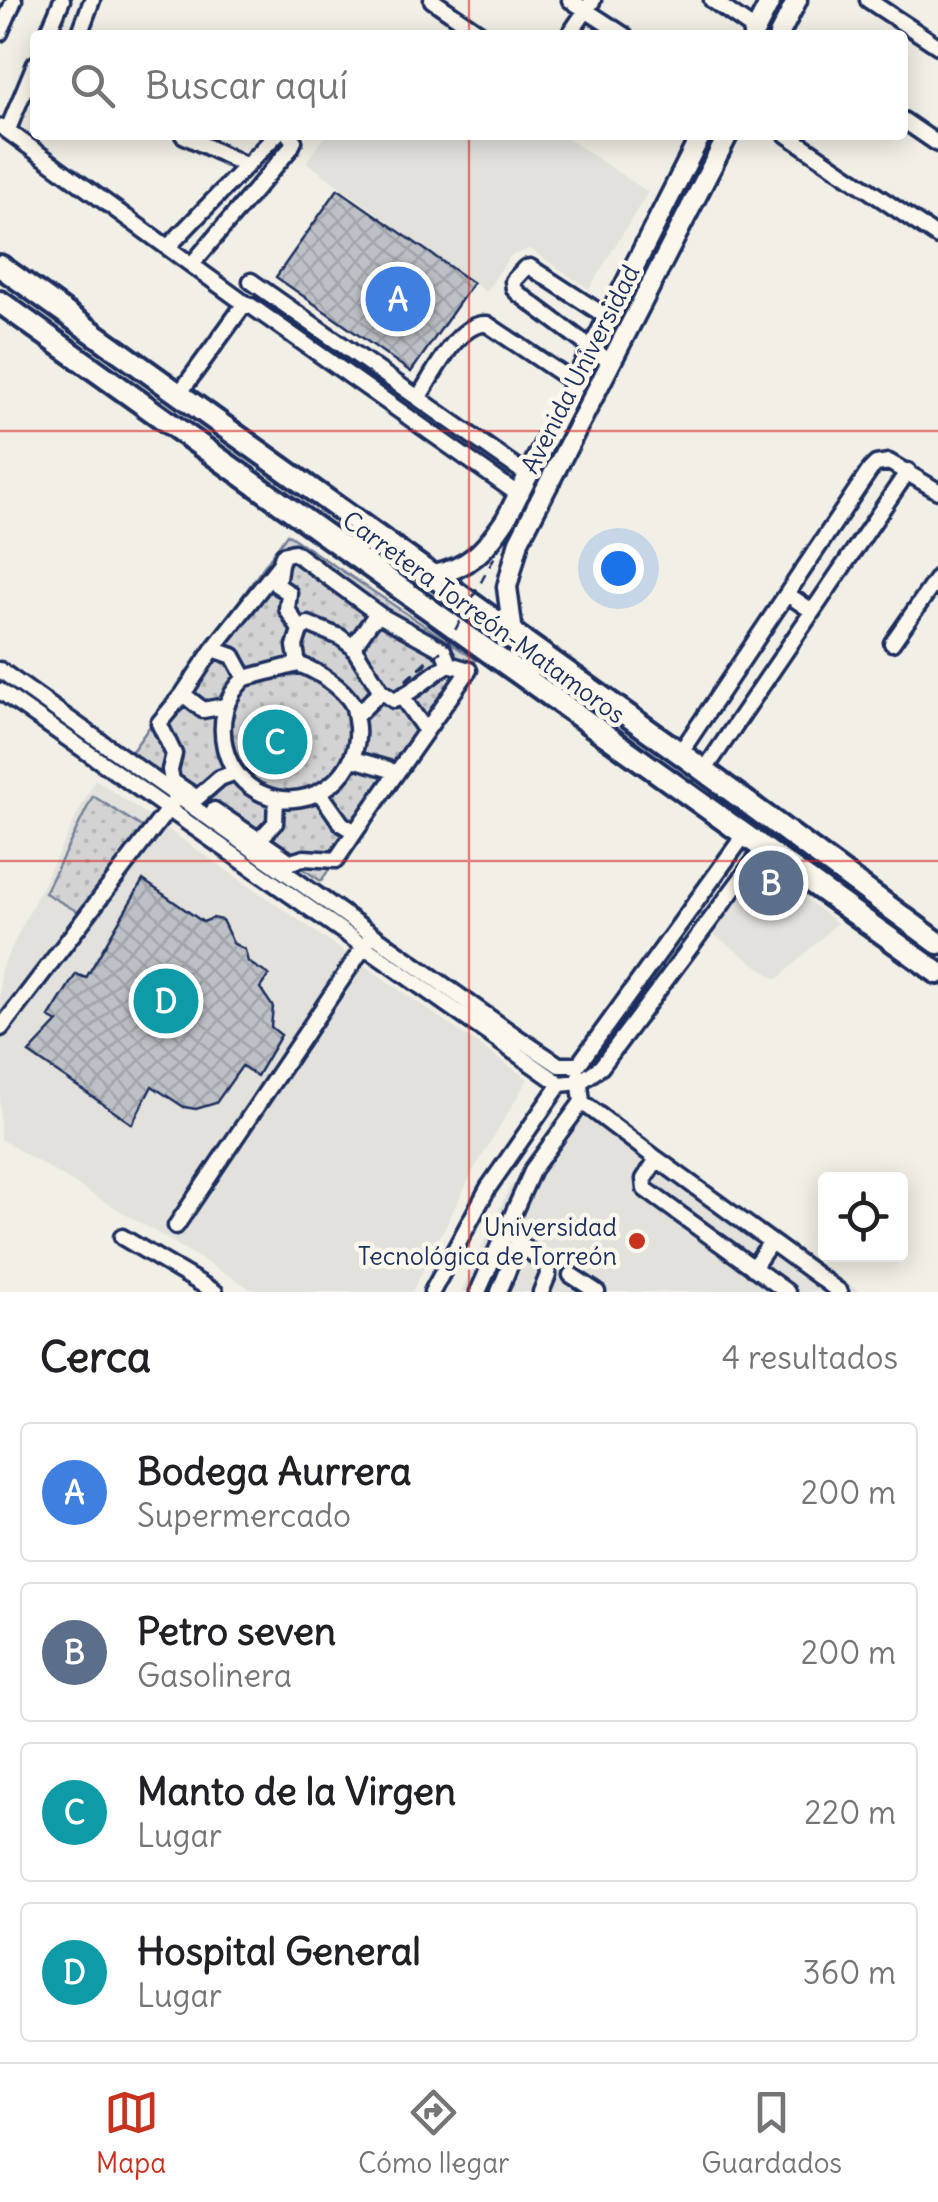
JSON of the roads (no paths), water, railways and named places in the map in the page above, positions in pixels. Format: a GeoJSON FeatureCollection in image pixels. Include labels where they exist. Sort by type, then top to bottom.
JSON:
{"type":"FeatureCollection","features":[{"type":"Feature","properties":{"kind":"highway"},"geometry":{"type":"LineString","coordinates":[[0,266],[680,753],[938,943]]}},
{"type":"Feature","properties":{"kind":"highway"},"geometry":{"type":"LineString","coordinates":[[0,282],[94,345],[126,355]]}},
{"type":"Feature","properties":{"kind":"highway","name":"Carretera Torreón-Matamoros"},"geometry":{"type":"LineString","coordinates":[[3,307],[938,972]]}},
{"type":"Feature","properties":{"kind":"main road"},"geometry":{"type":"LineString","coordinates":[[755,30],[771,0]]}},
{"type":"Feature","properties":{"kind":"main road"},"geometry":{"type":"LineString","coordinates":[[782,30],[797,0]]}},
{"type":"Feature","properties":{"kind":"main road","name":"Avenida Universidad"},"geometry":{"type":"LineString","coordinates":[[433,576],[465,566],[481,554],[518,495],[698,140]]}},
{"type":"Feature","properties":{"kind":"main road","name":"Avenida Universidad"},"geometry":{"type":"LineString","coordinates":[[514,634],[508,610],[510,570],[519,541],[725,140]]}},
{"type":"Feature","properties":{"kind":"main road"},"geometry":{"type":"LineString","coordinates":[[541,449],[562,460]]}},
{"type":"Feature","properties":{"kind":"street"},"geometry":{"type":"LineString","coordinates":[[0,33],[14,0]]}},
{"type":"Feature","properties":{"kind":"street"},"geometry":{"type":"LineString","coordinates":[[49,30],[62,0]]}},
{"type":"Feature","properties":{"kind":"street"},"geometry":{"type":"LineString","coordinates":[[82,30],[92,0]]}},
{"type":"Feature","properties":{"kind":"street"},"geometry":{"type":"LineString","coordinates":[[432,0],[476,30]]}},
{"type":"Feature","properties":{"kind":"street"},"geometry":{"type":"LineString","coordinates":[[570,0],[589,5],[618,30]]}},
{"type":"Feature","properties":{"kind":"street"},"geometry":{"type":"LineString","coordinates":[[712,0],[751,30]]}},
{"type":"Feature","properties":{"kind":"street"},"geometry":{"type":"LineString","coordinates":[[868,0],[938,46]]}},
{"type":"Feature","properties":{"kind":"street"},"geometry":{"type":"LineString","coordinates":[[572,30],[589,5]]}},
{"type":"Feature","properties":{"kind":"street"},"geometry":{"type":"LineString","coordinates":[[30,74],[3,128],[518,495]]}},
{"type":"Feature","properties":{"kind":"street"},"geometry":{"type":"LineString","coordinates":[[908,123],[938,144]]}},
{"type":"Feature","properties":{"kind":"street"},"geometry":{"type":"LineString","coordinates":[[193,140],[247,166]]}},
{"type":"Feature","properties":{"kind":"street"},"geometry":{"type":"LineString","coordinates":[[168,248],[271,140]]}},
{"type":"Feature","properties":{"kind":"street"},"geometry":{"type":"LineString","coordinates":[[192,264],[292,140]]}},
{"type":"Feature","properties":{"kind":"street"},"geometry":{"type":"LineString","coordinates":[[794,140],[938,237]]}},
{"type":"Feature","properties":{"kind":"street"},"geometry":{"type":"LineString","coordinates":[[607,317],[530,267],[513,282],[514,290],[610,362]]}},
{"type":"Feature","properties":{"kind":"street"},"geometry":{"type":"LineString","coordinates":[[251,280],[529,476]]}},
{"type":"Feature","properties":{"kind":"street"},"geometry":{"type":"LineString","coordinates":[[180,394],[242,306],[248,306]]}},
{"type":"Feature","properties":{"kind":"street"},"geometry":{"type":"LineString","coordinates":[[418,398],[455,342],[466,329],[479,323],[487,324],[574,383]]}},
{"type":"Feature","properties":{"kind":"street"},"geometry":{"type":"LineString","coordinates":[[680,753],[870,470],[876,464],[889,462],[938,491]]}},
{"type":"Feature","properties":{"kind":"street"},"geometry":{"type":"LineString","coordinates":[[704,771],[908,471]]}},
{"type":"Feature","properties":{"kind":"street"},"geometry":{"type":"LineString","coordinates":[[280,564],[159,723],[174,754],[172,782],[291,862],[336,860],[469,670],[449,664],[440,649],[381,616],[294,552],[283,555],[278,585],[289,593],[287,609],[300,630]]}},
{"type":"Feature","properties":{"kind":"street"},"geometry":{"type":"LineString","coordinates":[[892,643],[938,578]]}},
{"type":"Feature","properties":{"kind":"street"},"geometry":{"type":"LineString","coordinates":[[787,594],[812,612]]}},
{"type":"Feature","properties":{"kind":"street"},"geometry":{"type":"LineString","coordinates":[[353,647],[372,620],[381,616]]}},
{"type":"Feature","properties":{"kind":"street"},"geometry":{"type":"LineString","coordinates":[[298,664],[295,646],[300,630],[308,624],[340,636],[353,647],[381,691],[394,700],[449,664]]}},
{"type":"Feature","properties":{"kind":"street"},"geometry":{"type":"LineString","coordinates":[[214,649],[234,656],[244,678]]}},
{"type":"Feature","properties":{"kind":"street"},"geometry":{"type":"LineString","coordinates":[[298,664],[336,686],[354,706],[359,738],[353,759],[340,777],[320,792],[276,799],[251,788],[236,772],[225,749],[222,730],[225,706],[244,678],[298,664]]}},
{"type":"Feature","properties":{"kind":"street"},"geometry":{"type":"LineString","coordinates":[[0,670],[179,795],[364,947],[560,1084],[580,1082],[601,1067],[764,848]]}},
{"type":"Feature","properties":{"kind":"street"},"geometry":{"type":"LineString","coordinates":[[0,690],[169,809],[374,934],[554,1062],[578,1065]]}},
{"type":"Feature","properties":{"kind":"street"},"geometry":{"type":"LineString","coordinates":[[356,716],[381,691]]}},
{"type":"Feature","properties":{"kind":"street"},"geometry":{"type":"LineString","coordinates":[[183,694],[203,710],[225,706]]}},
{"type":"Feature","properties":{"kind":"street"},"geometry":{"type":"LineString","coordinates":[[402,697],[426,731]]}},
{"type":"Feature","properties":{"kind":"street"},"geometry":{"type":"LineString","coordinates":[[353,759],[388,769],[395,775]]}},
{"type":"Feature","properties":{"kind":"street"},"geometry":{"type":"LineString","coordinates":[[197,798],[220,778],[236,772]]}},
{"type":"Feature","properties":{"kind":"street"},"geometry":{"type":"LineString","coordinates":[[320,792],[342,824],[355,832]]}},
{"type":"Feature","properties":{"kind":"street"},"geometry":{"type":"LineString","coordinates":[[2,1028],[179,795]]}},
{"type":"Feature","properties":{"kind":"street"},"geometry":{"type":"LineString","coordinates":[[260,840],[275,822],[276,799]]}},
{"type":"Feature","properties":{"kind":"street"},"geometry":{"type":"LineString","coordinates":[[478,1292],[534,1170],[582,1102],[578,1065],[744,834]]}},
{"type":"Feature","properties":{"kind":"street"},"geometry":{"type":"LineString","coordinates":[[176,1226],[374,934]]}},
{"type":"Feature","properties":{"kind":"street"},"geometry":{"type":"LineString","coordinates":[[432,1292],[488,1188],[560,1084]]}},
{"type":"Feature","properties":{"kind":"street"},"geometry":{"type":"LineString","coordinates":[[582,1102],[840,1292]]}},
{"type":"Feature","properties":{"kind":"street"},"geometry":{"type":"LineString","coordinates":[[658,1159],[644,1179],[645,1189],[788,1292]]}},
{"type":"Feature","properties":{"kind":"street"},"geometry":{"type":"LineString","coordinates":[[505,1228],[546,1265],[548,1275],[541,1292]]}},
{"type":"Feature","properties":{"kind":"street"},"geometry":{"type":"LineString","coordinates":[[122,1238],[216,1292]]}},
{"type":"Feature","properties":{"kind":"street"},"geometry":{"type":"LineString","coordinates":[[499,1292],[518,1243]]}},
{"type":"Feature","properties":{"kind":"street"},"geometry":{"type":"LineString","coordinates":[[753,1268],[770,1243]]}},
{"type":"Feature","properties":{"kind":"street"},"geometry":{"type":"LineString","coordinates":[[571,1274],[596,1292]]}},
{"type":"Feature","properties":{"kind":"place","name":"Bodega Aurrera"},"geometry":{"type":"Point","coordinates":[398,299]}},
{"type":"Feature","properties":{"kind":"place","name":"Manto de la Virgen"},"geometry":{"type":"Point","coordinates":[275,742]}},
{"type":"Feature","properties":{"kind":"place","name":"Petro seven"},"geometry":{"type":"Point","coordinates":[771,883]}},
{"type":"Feature","properties":{"kind":"place","name":"Hospital General"},"geometry":{"type":"Point","coordinates":[166,1001]}},
{"type":"Feature","properties":{"kind":"place","name":"Universidad Tecnológica de Torreón"},"geometry":{"type":"Point","coordinates":[637,1241]}}]}
